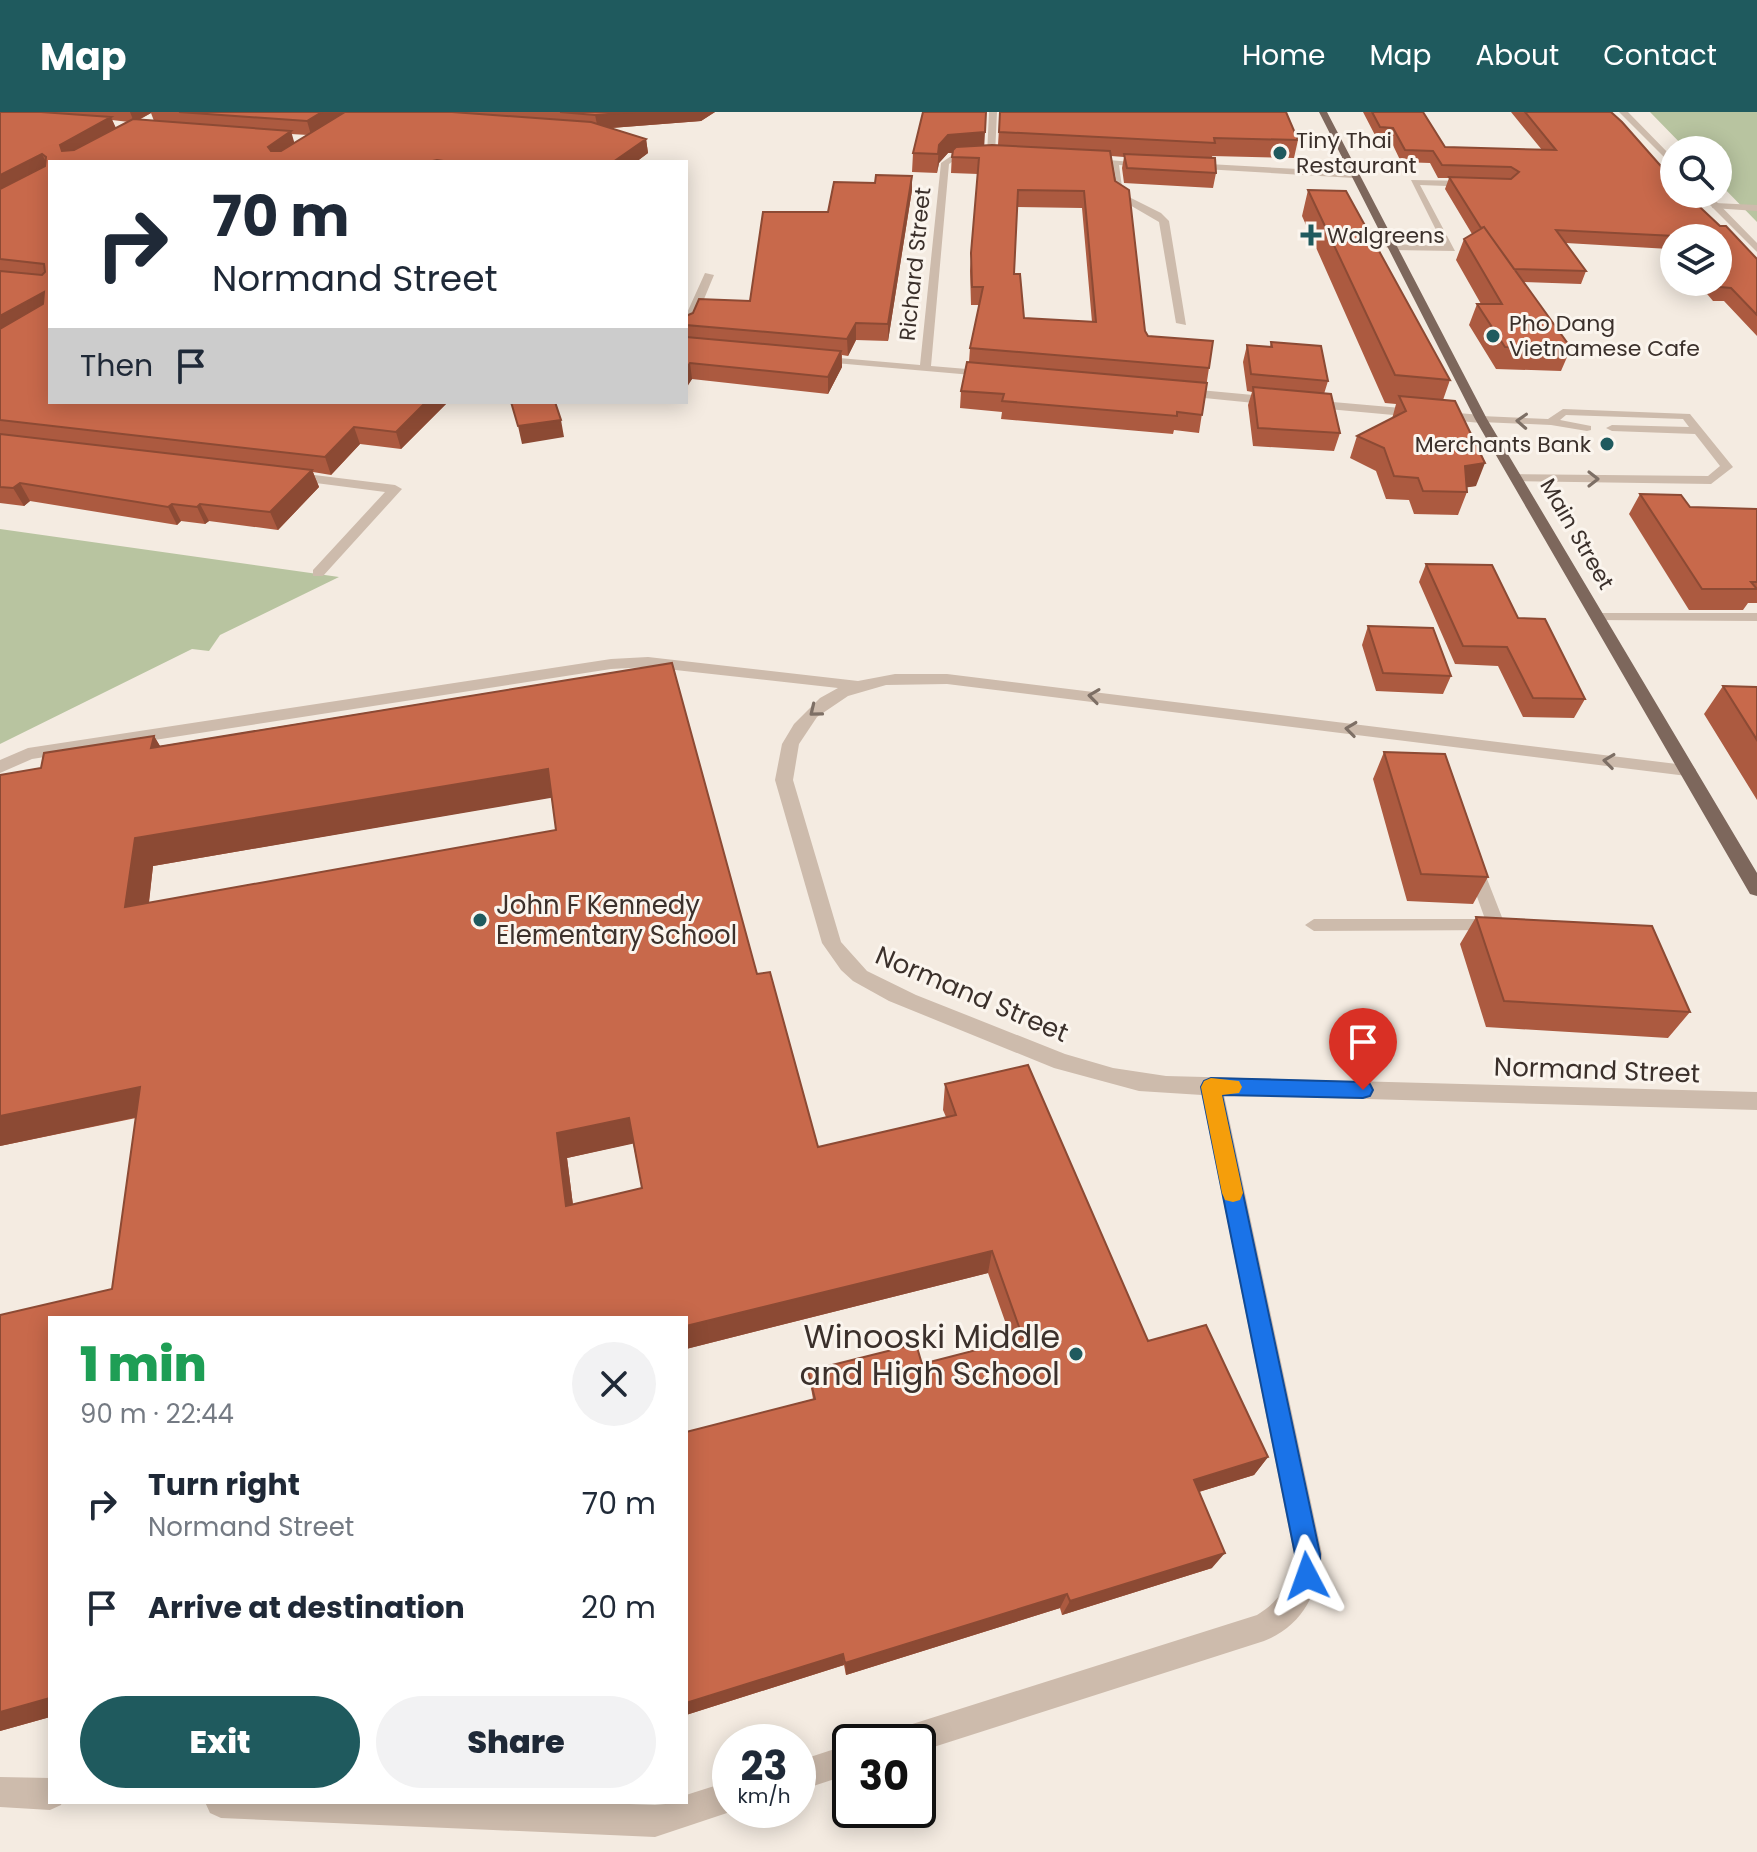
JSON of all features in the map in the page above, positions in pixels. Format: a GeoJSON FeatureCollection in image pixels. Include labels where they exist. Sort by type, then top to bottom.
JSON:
{"type":"FeatureCollection","features":[{"type":"Feature","properties":{"kind":"main road","name":"Main Street"},"geometry":{"type":"LineString","coordinates":[[1323,112],[1481,419],[1757,889]]}},
{"type":"Feature","properties":{"kind":"street"},"geometry":{"type":"LineString","coordinates":[[993,112],[991,155],[1005,156]]}},
{"type":"Feature","properties":{"kind":"street"},"geometry":{"type":"LineString","coordinates":[[1623,112],[1660,150]]}},
{"type":"Feature","properties":{"kind":"street","name":"Richard Street"},"geometry":{"type":"LineString","coordinates":[[925,369],[945,163],[959,156],[991,155]]}},
{"type":"Feature","properties":{"kind":"street"},"geometry":{"type":"LineString","coordinates":[[1067,160],[1160,165]]}},
{"type":"Feature","properties":{"kind":"street"},"geometry":{"type":"LineString","coordinates":[[1114,162],[1119,195],[1164,221],[1182,323]]}},
{"type":"Feature","properties":{"kind":"street"},"geometry":{"type":"LineString","coordinates":[[1175,165],[1354,175]]}},
{"type":"Feature","properties":{"kind":"street"},"geometry":{"type":"LineString","coordinates":[[1391,247],[1451,249],[1414,182],[1491,184]]}},
{"type":"Feature","properties":{"kind":"street"},"geometry":{"type":"LineString","coordinates":[[1717,208],[1757,249]]}},
{"type":"Feature","properties":{"kind":"street"},"geometry":{"type":"LineString","coordinates":[[688,323],[709,275]]}},
{"type":"Feature","properties":{"kind":"street"},"geometry":{"type":"LineString","coordinates":[[799,357],[1003,376]]}},
{"type":"Feature","properties":{"kind":"street"},"geometry":{"type":"LineString","coordinates":[[1160,391],[1285,402]]}},
{"type":"Feature","properties":{"kind":"street"},"geometry":{"type":"LineString","coordinates":[[1301,404],[1481,419]]}},
{"type":"Feature","properties":{"kind":"street"},"geometry":{"type":"LineString","coordinates":[[269,474],[395,489],[318,573]]}},
{"type":"Feature","properties":{"kind":"street"},"geometry":{"type":"LineString","coordinates":[[0,767],[28,754],[611,664],[648,662],[856,685]]}},
{"type":"Feature","properties":{"kind":"street","name":"Normand Street"},"geometry":{"type":"LineString","coordinates":[[1687,770],[1430,745],[947,679],[880,680],[856,685],[805,718],[790,739],[783,762],[784,780],[832,943],[843,961],[859,975],[940,1013],[1084,1070],[1131,1083],[1211,1087],[1757,1101]]}},
{"type":"Feature","properties":{"kind":"street"},"geometry":{"type":"LineString","coordinates":[[936,1731],[1264,1627],[1284,1615],[1299,1599],[1307,1576],[1308,1554],[1211,1087]]}},
{"type":"Feature","properties":{"kind":"street"},"geometry":{"type":"LineString","coordinates":[[0,1792],[48,1794]]}},
{"type":"Feature","properties":{"kind":"street"},"geometry":{"type":"LineString","coordinates":[[267,1804],[655,1821],[712,1803]]}},
{"type":"Feature","properties":{"kind":"lane"},"geometry":{"type":"LineString","coordinates":[[1732,207],[1757,208]]}},
{"type":"Feature","properties":{"kind":"lane"},"geometry":{"type":"LineString","coordinates":[[1515,477],[1711,480],[1727,467],[1686,416],[1563,412],[1551,422]]}},
{"type":"Feature","properties":{"kind":"lane"},"geometry":{"type":"LineString","coordinates":[[1481,419],[1551,422],[1587,428]]}},
{"type":"Feature","properties":{"kind":"lane"},"geometry":{"type":"LineString","coordinates":[[1612,428],[1697,431]]}},
{"type":"Feature","properties":{"kind":"lane"},"geometry":{"type":"LineString","coordinates":[[1598,617],[1757,617]]}},
{"type":"Feature","properties":{"kind":"lane"},"geometry":{"type":"LineString","coordinates":[[1314,925],[1496,925],[1470,853]]}},
{"type":"Feature","properties":{"kind":"green space"},"geometry":{"type":"Polygon","coordinates":[[[1650,112],[1757,112],[1757,222],[1732,196],[1732,136],[1673,136],[1650,112]]]}},
{"type":"Feature","properties":{"kind":"green space"},"geometry":{"type":"Polygon","coordinates":[[[0,529],[339,577],[220,635],[209,651],[192,649],[0,744],[0,529]]]}},
{"type":"Feature","properties":{"kind":"building"},"geometry":{"type":"Polygon","coordinates":[[[0,112],[111,117],[60,145],[62,151],[74,150],[133,119],[291,131],[268,147],[271,151],[281,151],[345,112],[452,112],[591,122],[646,139],[616,160],[48,160],[48,404],[424,404],[396,432],[354,427],[325,457],[0,420],[0,329],[43,304],[44,292],[0,316],[0,271],[42,275],[45,272],[44,264],[0,259],[0,189],[45,166],[46,157],[42,154],[0,175],[0,112]]]}},
{"type":"Feature","properties":{"kind":"building"},"geometry":{"type":"Polygon","coordinates":[[[179,112],[322,112],[307,121],[179,112]]]}},
{"type":"Feature","properties":{"kind":"building"},"geometry":{"type":"Polygon","coordinates":[[[560,112],[635,112],[595,115],[560,112]]]}},
{"type":"Feature","properties":{"kind":"building"},"geometry":{"type":"Polygon","coordinates":[[[923,112],[986,112],[985,132],[948,135],[939,145],[938,154],[913,153],[923,112]]]}},
{"type":"Feature","properties":{"kind":"building"},"geometry":{"type":"Polygon","coordinates":[[[1000,112],[1286,112],[1298,140],[1214,138],[1215,143],[999,132],[1000,112]]]}},
{"type":"Feature","properties":{"kind":"building"},"geometry":{"type":"Polygon","coordinates":[[[1372,112],[1423,112],[1445,147],[1556,150],[1525,112],[1611,112],[1660,165],[1660,208],[1701,208],[1718,224],[1660,224],[1660,235],[1556,230],[1586,271],[1514,269],[1484,227],[1481,228],[1449,177],[1511,179],[1519,172],[1511,167],[1442,165],[1433,151],[1405,150],[1393,128],[1380,127],[1372,112]]]}},
{"type":"Feature","properties":{"kind":"building"},"geometry":{"type":"Polygon","coordinates":[[[992,145],[1110,151],[1115,181],[1129,190],[1145,331],[1148,336],[1213,341],[1209,368],[970,348],[983,287],[972,287],[971,253],[979,158],[952,157],[956,147],[992,145]],[[1018,190],[1014,274],[1020,274],[1024,318],[1096,322],[1084,191],[1018,190]]]}},
{"type":"Feature","properties":{"kind":"building"},"geometry":{"type":"Polygon","coordinates":[[[1124,154],[1215,158],[1216,173],[1127,168],[1124,154]]]}},
{"type":"Feature","properties":{"kind":"building"},"geometry":{"type":"Polygon","coordinates":[[[876,175],[912,176],[888,324],[856,323],[847,339],[688,325],[688,315],[693,313],[699,299],[750,301],[763,212],[828,212],[834,182],[875,183],[876,175]]]}},
{"type":"Feature","properties":{"kind":"building"},"geometry":{"type":"Polygon","coordinates":[[[1308,190],[1346,191],[1450,380],[1395,375],[1308,190]]]}},
{"type":"Feature","properties":{"kind":"building"},"geometry":{"type":"Polygon","coordinates":[[[1484,227],[1571,348],[1505,347],[1477,304],[1502,304],[1464,239],[1484,227]]]}},
{"type":"Feature","properties":{"kind":"building"},"geometry":{"type":"Polygon","coordinates":[[[1732,232],[1757,259],[1757,315],[1732,289],[1732,232]]]}},
{"type":"Feature","properties":{"kind":"building"},"geometry":{"type":"Polygon","coordinates":[[[688,337],[841,351],[828,377],[690,363],[688,366],[688,337]]]}},
{"type":"Feature","properties":{"kind":"building"},"geometry":{"type":"Polygon","coordinates":[[[1271,342],[1321,346],[1328,381],[1251,374],[1247,345],[1272,347],[1271,342]]]}},
{"type":"Feature","properties":{"kind":"building"},"geometry":{"type":"Polygon","coordinates":[[[967,362],[1207,383],[1202,415],[1177,412],[1177,416],[1002,401],[1004,394],[961,391],[967,362]]]}},
{"type":"Feature","properties":{"kind":"building"},"geometry":{"type":"Polygon","coordinates":[[[1253,387],[1331,394],[1340,433],[1258,428],[1253,387]]]}},
{"type":"Feature","properties":{"kind":"building"},"geometry":{"type":"Polygon","coordinates":[[[1399,396],[1455,401],[1485,463],[1465,466],[1467,492],[1423,491],[1418,478],[1394,476],[1384,448],[1357,436],[1406,411],[1399,396]]]}},
{"type":"Feature","properties":{"kind":"building"},"geometry":{"type":"Polygon","coordinates":[[[512,404],[556,404],[561,420],[518,426],[512,404]]]}},
{"type":"Feature","properties":{"kind":"building"},"geometry":{"type":"Polygon","coordinates":[[[0,434],[312,470],[270,512],[200,504],[197,507],[172,504],[168,507],[20,483],[13,488],[0,487],[0,434]]]}},
{"type":"Feature","properties":{"kind":"building"},"geometry":{"type":"Polygon","coordinates":[[[1640,494],[1681,495],[1690,507],[1757,509],[1757,582],[1751,582],[1757,589],[1702,589],[1640,494]]]}},
{"type":"Feature","properties":{"kind":"building"},"geometry":{"type":"Polygon","coordinates":[[[1426,564],[1492,565],[1518,618],[1545,619],[1585,699],[1533,698],[1507,647],[1463,646],[1426,564]]]}},
{"type":"Feature","properties":{"kind":"building"},"geometry":{"type":"Polygon","coordinates":[[[1368,626],[1433,628],[1451,676],[1383,673],[1368,626]]]}},
{"type":"Feature","properties":{"kind":"building"},"geometry":{"type":"Polygon","coordinates":[[[672,663],[757,974],[770,972],[818,1147],[956,1115],[945,1084],[1028,1065],[1148,1341],[1206,1325],[1268,1457],[1194,1480],[1225,1553],[1070,1601],[1067,1594],[845,1663],[843,1654],[688,1702],[688,1431],[815,1399],[808,1371],[916,1344],[922,1364],[1023,1338],[992,1251],[688,1326],[688,1316],[48,1316],[48,1699],[0,1712],[0,1315],[112,1289],[140,1087],[0,1116],[0,775],[41,768],[44,753],[154,736],[151,748],[672,663]],[[548,769],[135,838],[125,907],[556,830],[548,769]],[[629,1118],[557,1133],[566,1206],[642,1188],[629,1118]]]}},
{"type":"Feature","properties":{"kind":"building"},"geometry":{"type":"Polygon","coordinates":[[[1723,686],[1757,687],[1757,740],[1723,686]]]}},
{"type":"Feature","properties":{"kind":"building"},"geometry":{"type":"Polygon","coordinates":[[[1384,752],[1445,754],[1488,877],[1421,874],[1384,752]]]}},
{"type":"Feature","properties":{"kind":"building"},"geometry":{"type":"Polygon","coordinates":[[[1476,917],[1652,926],[1690,1012],[1504,1001],[1476,917]]]}},
{"type":"Feature","properties":{"kind":"slow traffic"},"geometry":{"type":"LineString","coordinates":[[1232,1087],[1211,1087],[1233,1193]]}},
{"type":"Feature","properties":{"kind":"place","name":"Tiny Thai Restaurant"},"geometry":{"type":"Point","coordinates":[1280,153]}},
{"type":"Feature","properties":{"kind":"place","name":"Walgreens"},"geometry":{"type":"Point","coordinates":[1311,235]}},
{"type":"Feature","properties":{"kind":"place","name":"Pho Dang Vietnamese Cafe"},"geometry":{"type":"Point","coordinates":[1493,336]}},
{"type":"Feature","properties":{"kind":"place","name":"Merchants Bank"},"geometry":{"type":"Point","coordinates":[1607,444]}},
{"type":"Feature","properties":{"kind":"place","name":"John F Kennedy Elementary School"},"geometry":{"type":"Point","coordinates":[480,920]}},
{"type":"Feature","properties":{"kind":"place","name":"Winooski Middle and High School"},"geometry":{"type":"Point","coordinates":[1076,1354]}},
{"type":"Feature","properties":{"kind":"route"},"geometry":{"type":"LineString","coordinates":[[1307,1576],[1308,1554],[1211,1087],[1363,1090]]}}]}
